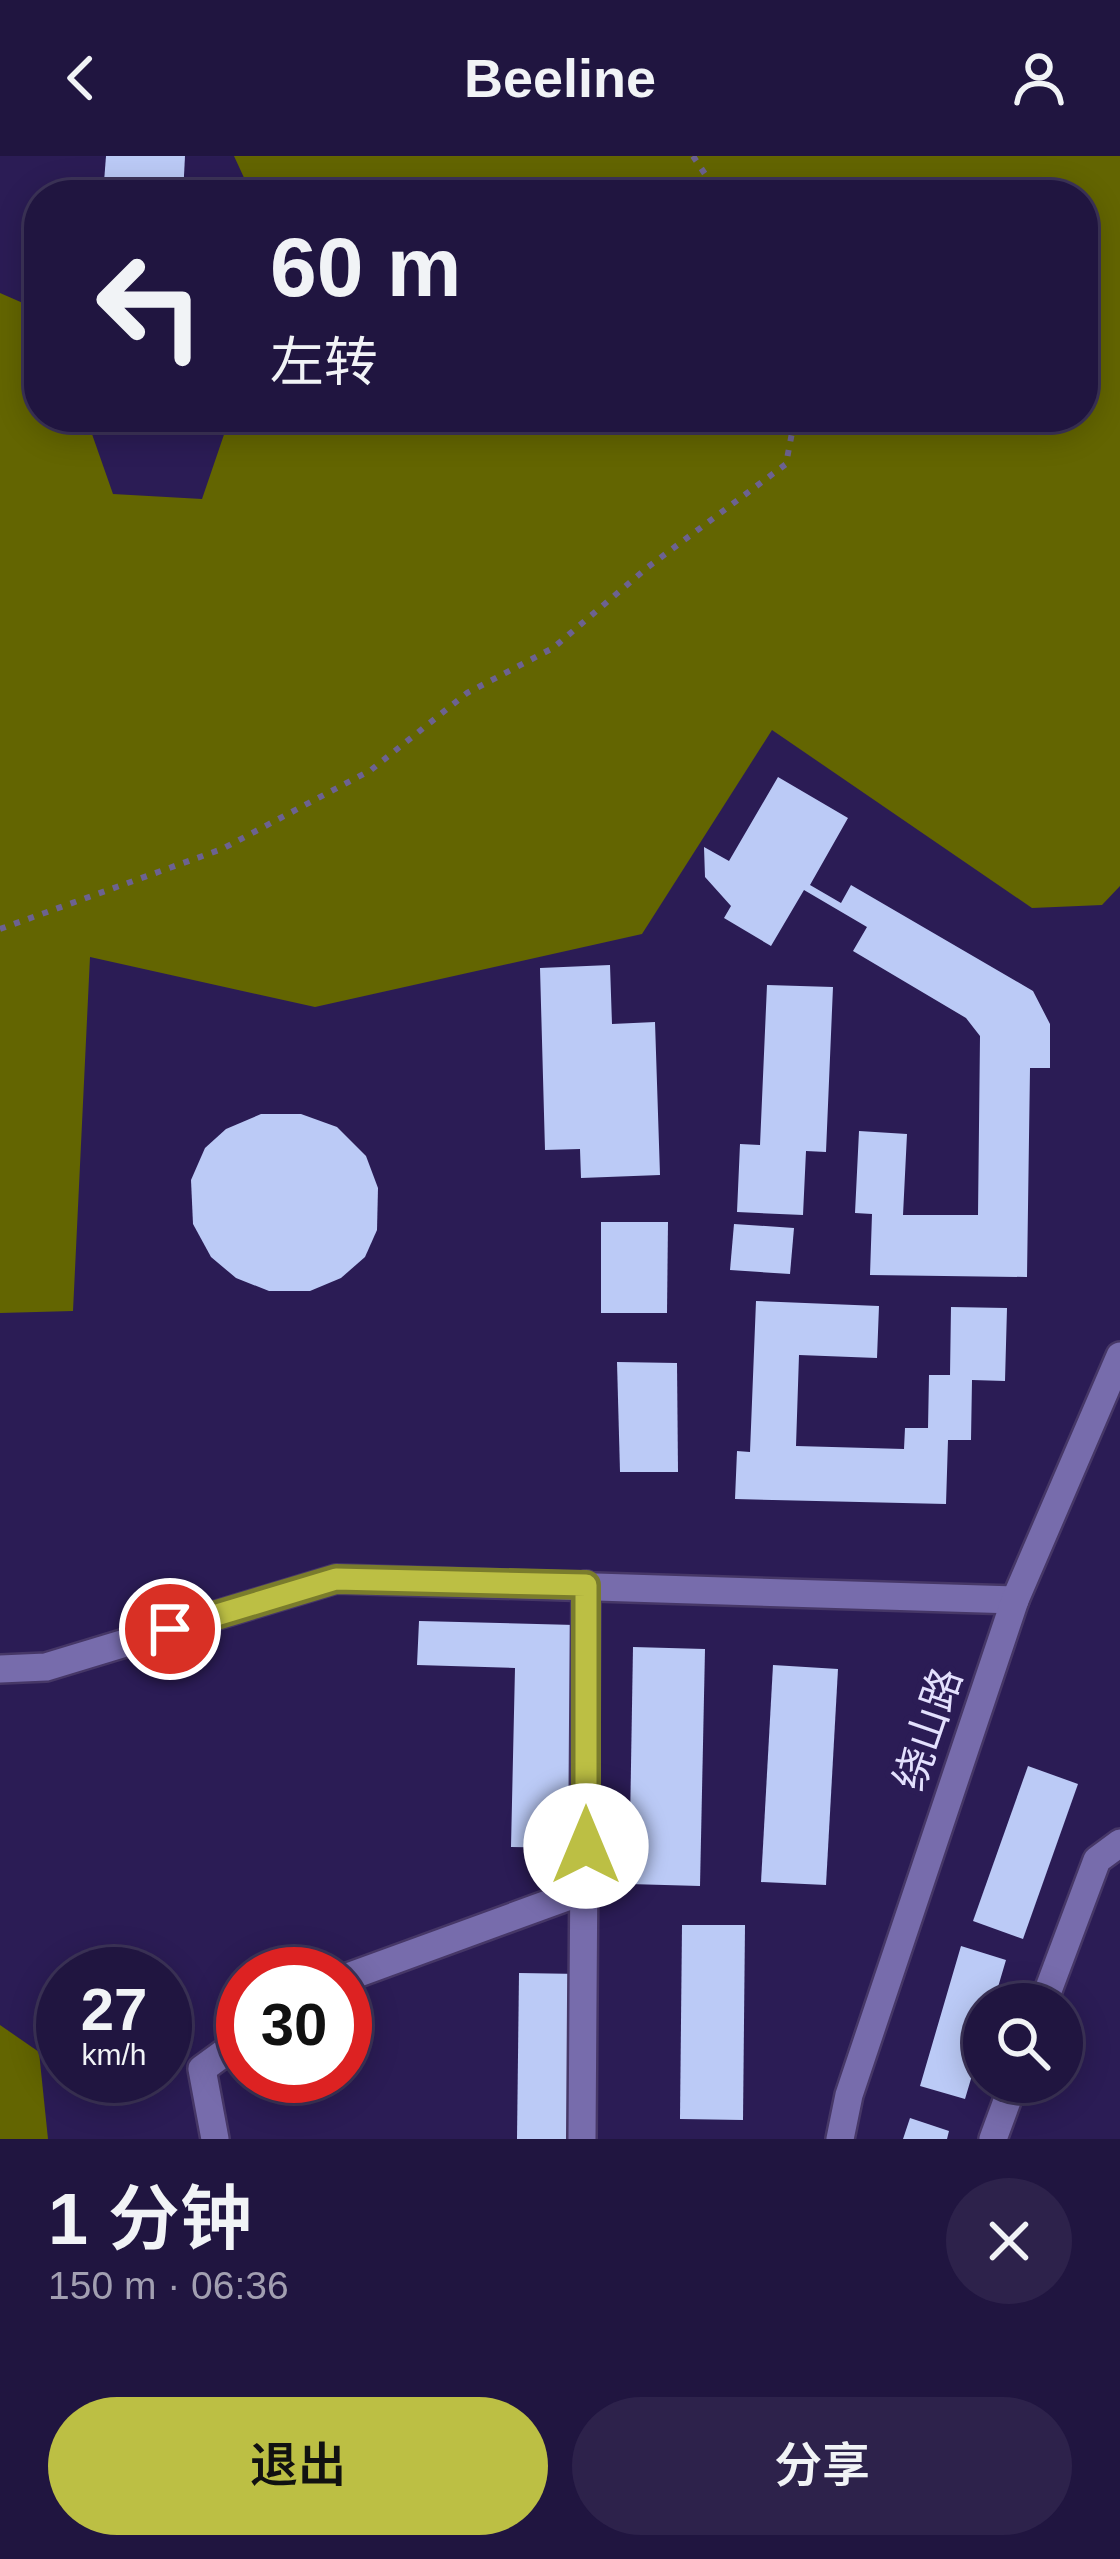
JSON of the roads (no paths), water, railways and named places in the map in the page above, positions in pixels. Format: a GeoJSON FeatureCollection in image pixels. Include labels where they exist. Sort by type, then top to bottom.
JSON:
{"type":"FeatureCollection","features":[{"type":"Feature","properties":{"kind":"street","name":"绕山路"},"geometry":{"type":"LineString","coordinates":[[840,2139],[849,2095],[1016,1600],[1120,1355]]}},
{"type":"Feature","properties":{"kind":"street"},"geometry":{"type":"LineString","coordinates":[[0,1669],[46,1667],[336,1579],[1016,1600]]}},
{"type":"Feature","properties":{"kind":"street"},"geometry":{"type":"LineString","coordinates":[[582,2139],[586,1585]]}},
{"type":"Feature","properties":{"kind":"street"},"geometry":{"type":"LineString","coordinates":[[1051,1983],[1097,1860],[1120,1844]]}},
{"type":"Feature","properties":{"kind":"street"},"geometry":{"type":"LineString","coordinates":[[372,1968],[586,1890]]}},
{"type":"Feature","properties":{"kind":"street"},"geometry":{"type":"LineString","coordinates":[[214,2139],[202,2069],[216,2059]]}},
{"type":"Feature","properties":{"kind":"street"},"geometry":{"type":"LineString","coordinates":[[993,2139],[1006,2103]]}}]}
